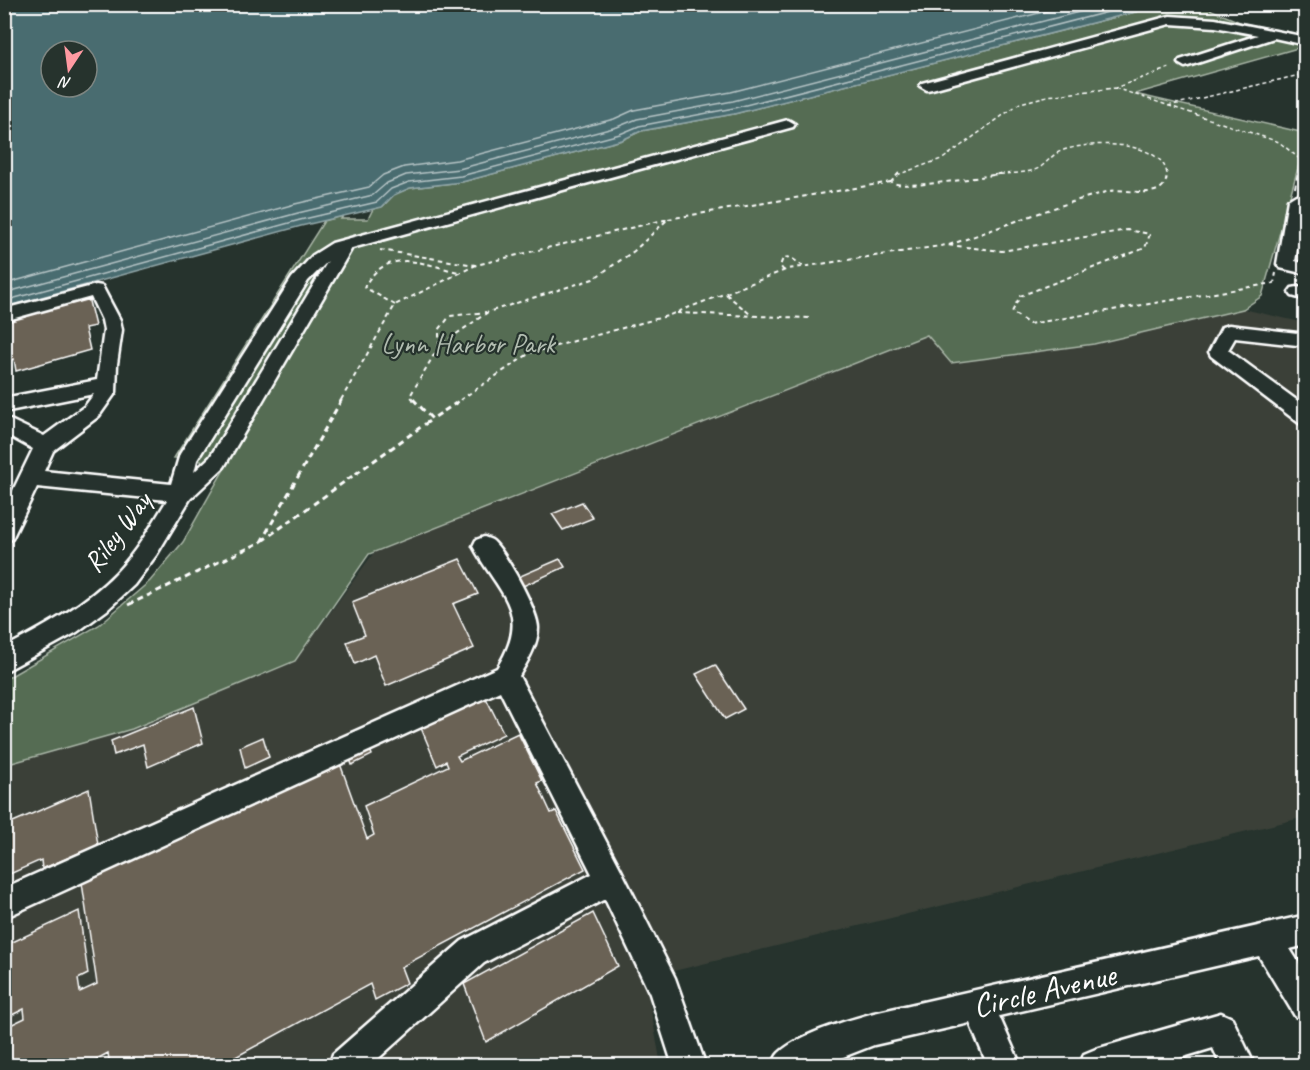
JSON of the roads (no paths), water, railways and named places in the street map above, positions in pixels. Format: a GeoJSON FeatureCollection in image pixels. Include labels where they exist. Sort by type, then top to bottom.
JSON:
{"type":"FeatureCollection","features":[{"type":"Feature","properties":{"kind":"street"},"geometry":{"type":"LineString","coordinates":[[927,86],[1165,21],[1205,21],[1305,40]]}},
{"type":"Feature","properties":{"kind":"street"},"geometry":{"type":"LineString","coordinates":[[1185,63],[1275,34]]}},
{"type":"Feature","properties":{"kind":"street"},"geometry":{"type":"LineString","coordinates":[[182,493],[181,479],[187,459],[301,278],[326,254],[346,245],[788,124]]}},
{"type":"Feature","properties":{"kind":"street"},"geometry":{"type":"LineString","coordinates":[[1300,195],[1286,264],[1305,269]]}},
{"type":"Feature","properties":{"kind":"street"},"geometry":{"type":"LineString","coordinates":[[30,478],[182,493],[205,476],[217,462],[346,245]]}},
{"type":"Feature","properties":{"kind":"street"},"geometry":{"type":"LineString","coordinates":[[4,315],[96,290],[112,325],[106,369],[107,385],[102,399],[92,411],[45,446],[4,533]]}},
{"type":"Feature","properties":{"kind":"street"},"geometry":{"type":"LineString","coordinates":[[1305,340],[1228,331],[1218,352],[1305,418]]}},
{"type":"Feature","properties":{"kind":"street"},"geometry":{"type":"LineString","coordinates":[[4,405],[107,385]]}},
{"type":"Feature","properties":{"kind":"street"},"geometry":{"type":"LineString","coordinates":[[4,424],[45,446]]}},
{"type":"Feature","properties":{"kind":"street","name":"Riley Way"},"geometry":{"type":"LineString","coordinates":[[4,661],[73,622],[116,588],[143,556],[182,493]]}},
{"type":"Feature","properties":{"kind":"street"},"geometry":{"type":"LineString","coordinates":[[4,903],[506,676],[520,652],[526,629],[524,614],[484,546]]}},
{"type":"Feature","properties":{"kind":"street"},"geometry":{"type":"LineString","coordinates":[[506,676],[611,880],[664,989],[690,1065]]}},
{"type":"Feature","properties":{"kind":"street"},"geometry":{"type":"LineString","coordinates":[[345,1065],[473,952],[611,880]]}},
{"type":"Feature","properties":{"kind":"street","name":"Circle Avenue"},"geometry":{"type":"LineString","coordinates":[[789,1065],[808,1052],[836,1040],[1305,930]]}},
{"type":"Feature","properties":{"kind":"street"},"geometry":{"type":"LineString","coordinates":[[1267,940],[1305,1005]]}},
{"type":"Feature","properties":{"kind":"street"},"geometry":{"type":"LineString","coordinates":[[978,1005],[1005,1065]]}},
{"type":"Feature","properties":{"kind":"street"},"geometry":{"type":"LineString","coordinates":[[1096,1065],[1166,1056],[1221,1029],[1239,1065]]}},
{"type":"Feature","properties":{"kind":"water"},"geometry":{"type":"Polygon","coordinates":[[[5,4],[1163,4],[734,114],[641,131],[622,140],[462,182],[410,188],[394,195],[382,207],[301,226],[5,307],[8,301],[5,302],[5,4]]]}},
{"type":"Feature","properties":{"kind":"park label","name":"Lynn Harbor Park"},"geometry":{"type":"Point","coordinates":[468,343]}}]}
